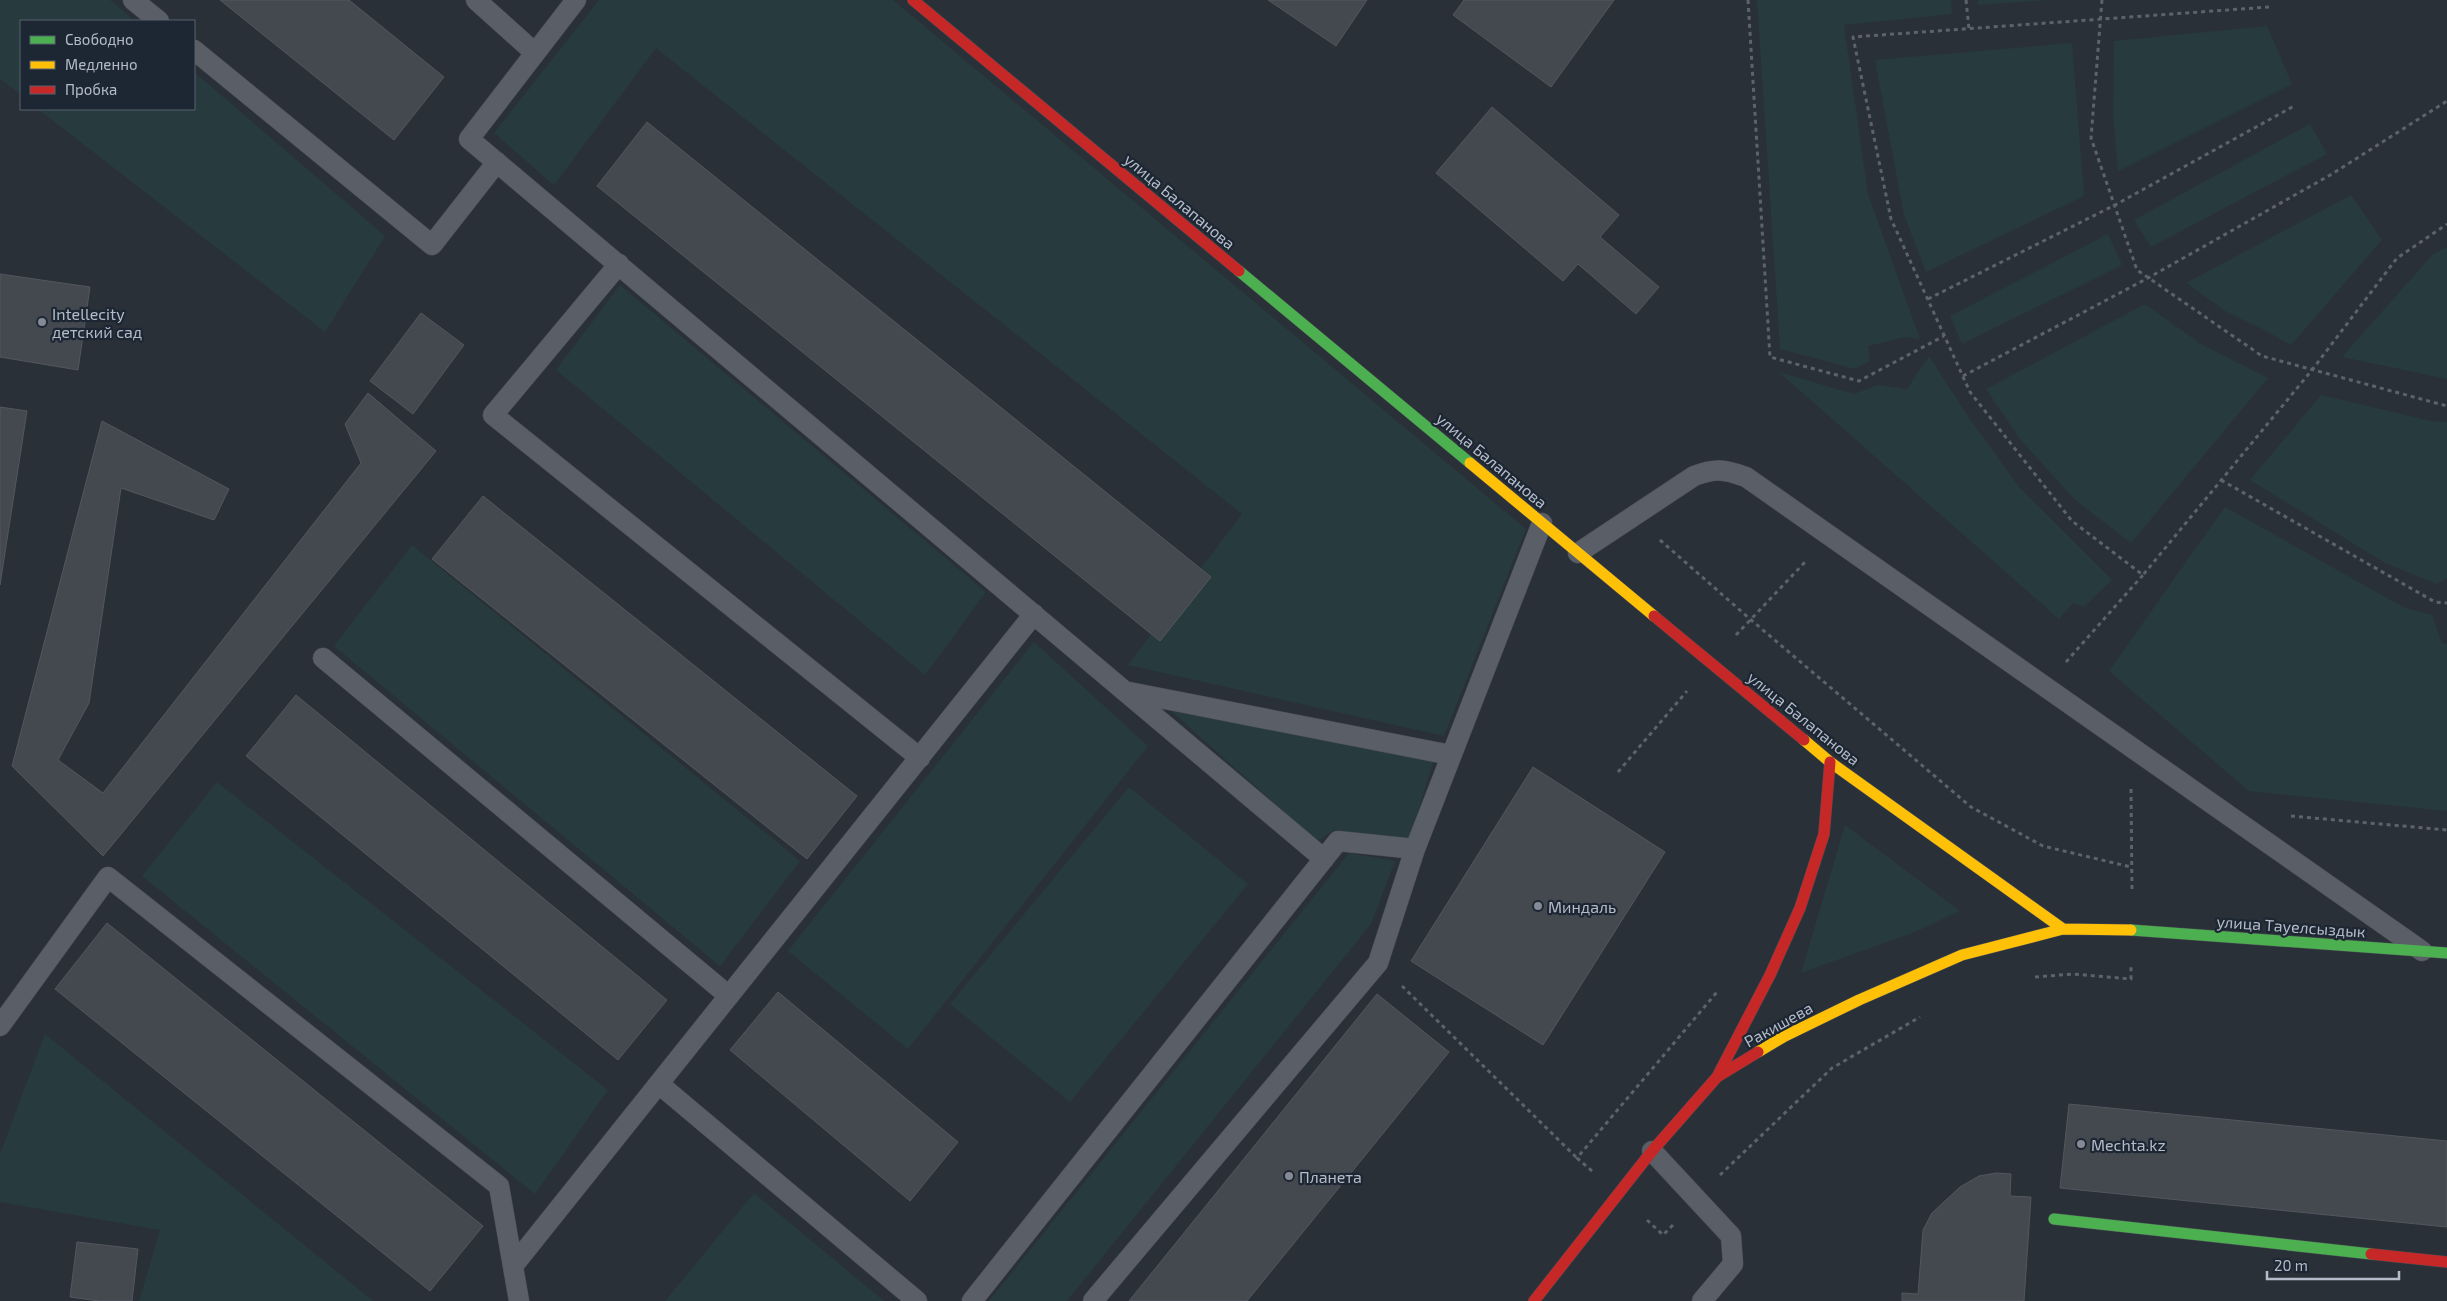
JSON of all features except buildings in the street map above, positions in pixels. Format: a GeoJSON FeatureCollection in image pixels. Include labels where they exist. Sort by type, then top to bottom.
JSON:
{"type":"FeatureCollection","features":[{"type":"Feature","properties":{"kind":"street","name":"улица Балапанова"},"geometry":{"type":"LineString","coordinates":[[912,0],[1830,762],[2064,929]]}},
{"type":"Feature","properties":{"kind":"street"},"geometry":{"type":"LineString","coordinates":[[1717,1077],[1770,975],[1800,908],[1824,834],[1830,762]]}},
{"type":"Feature","properties":{"kind":"street","name":"Ракишева"},"geometry":{"type":"LineString","coordinates":[[1534,1301],[1652,1151],[1717,1077],[1793,1032],[1962,954],[2064,929],[2132,930]]}},
{"type":"Feature","properties":{"kind":"street","name":"улица Тауелсыздык"},"geometry":{"type":"LineString","coordinates":[[2132,930],[2447,953]]}},
{"type":"Feature","properties":{"kind":"street"},"geometry":{"type":"LineString","coordinates":[[2054,1219],[2447,1262]]}},
{"type":"Feature","properties":{"kind":"lane"},"geometry":{"type":"LineString","coordinates":[[133,0],[158,20]]}},
{"type":"Feature","properties":{"kind":"lane"},"geometry":{"type":"LineString","coordinates":[[476,0],[535,53]]}},
{"type":"Feature","properties":{"kind":"lane"},"geometry":{"type":"LineString","coordinates":[[576,0],[469,139],[1324,858]]}},
{"type":"Feature","properties":{"kind":"lane"},"geometry":{"type":"LineString","coordinates":[[195,51],[432,245],[497,162]]}},
{"type":"Feature","properties":{"kind":"lane"},"geometry":{"type":"LineString","coordinates":[[619,264],[493,415],[920,758]]}},
{"type":"Feature","properties":{"kind":"lane"},"geometry":{"type":"LineString","coordinates":[[1578,553],[1694,476],[1707,471],[1725,470],[1746,477],[2422,951]]}},
{"type":"Feature","properties":{"kind":"lane"},"geometry":{"type":"LineString","coordinates":[[1093,1301],[1378,962],[1415,849],[1542,523]]}},
{"type":"Feature","properties":{"kind":"lane"},"geometry":{"type":"LineString","coordinates":[[513,1266],[1034,614]]}},
{"type":"Feature","properties":{"kind":"lane"},"geometry":{"type":"LineString","coordinates":[[323,658],[729,996]]}},
{"type":"Feature","properties":{"kind":"lane"},"geometry":{"type":"LineString","coordinates":[[1127,692],[1452,755]]}},
{"type":"Feature","properties":{"kind":"lane"},"geometry":{"type":"LineString","coordinates":[[972,1301],[1338,841],[1415,849]]}},
{"type":"Feature","properties":{"kind":"lane"},"geometry":{"type":"LineString","coordinates":[[0,1026],[108,877],[499,1186],[519,1301]]}},
{"type":"Feature","properties":{"kind":"lane"},"geometry":{"type":"LineString","coordinates":[[659,1084],[916,1301]]}},
{"type":"Feature","properties":{"kind":"lane"},"geometry":{"type":"LineString","coordinates":[[1652,1151],[1731,1236],[1733,1264],[1702,1301]]}},
{"type":"Feature","properties":{"kind":"path"},"geometry":{"type":"LineString","coordinates":[[1748,0],[1770,356],[1859,381],[1944,336]]}},
{"type":"Feature","properties":{"kind":"path"},"geometry":{"type":"LineString","coordinates":[[1966,0],[1968,29]]}},
{"type":"Feature","properties":{"kind":"path"},"geometry":{"type":"LineString","coordinates":[[2102,0],[2092,138],[2137,270],[2262,356],[2447,406]]}},
{"type":"Feature","properties":{"kind":"path"},"geometry":{"type":"LineString","coordinates":[[2143,575],[2072,521],[1970,392],[1891,219],[1854,37],[2269,7]]}},
{"type":"Feature","properties":{"kind":"path"},"geometry":{"type":"LineString","coordinates":[[1963,376],[2148,278],[2332,174],[2447,101]]}},
{"type":"Feature","properties":{"kind":"path"},"geometry":{"type":"LineString","coordinates":[[1928,299],[2115,205],[2294,106]]}},
{"type":"Feature","properties":{"kind":"path"},"geometry":{"type":"LineString","coordinates":[[2066,663],[2143,575],[2312,370],[2396,258],[2447,224]]}},
{"type":"Feature","properties":{"kind":"path"},"geometry":{"type":"LineString","coordinates":[[2221,480],[2435,602],[2447,603]]}},
{"type":"Feature","properties":{"kind":"path"},"geometry":{"type":"LineString","coordinates":[[1634,516],[1750,619],[1971,807],[2043,846],[2131,867]]}},
{"type":"Feature","properties":{"kind":"path"},"geometry":{"type":"LineString","coordinates":[[2130,746],[2132,930]]}},
{"type":"Feature","properties":{"kind":"path"},"geometry":{"type":"LineString","coordinates":[[2285,815],[2447,830]]}},
{"type":"Feature","properties":{"kind":"path"},"geometry":{"type":"LineString","coordinates":[[1378,962],[1577,1158]]}},
{"type":"Feature","properties":{"kind":"green space"},"geometry":{"type":"Polygon","coordinates":[[[0,0],[110,0],[134,20],[20,20],[20,94],[0,79],[0,0]]]}},
{"type":"Feature","properties":{"kind":"green space"},"geometry":{"type":"Polygon","coordinates":[[[599,0],[893,0],[1526,529],[1444,736],[1128,665],[1242,514],[656,48],[554,185],[494,133],[599,0]]]}},
{"type":"Feature","properties":{"kind":"green space"},"geometry":{"type":"Polygon","coordinates":[[[1757,0],[1951,0],[1952,14],[1844,25],[1868,194],[1920,339],[1905,337],[1868,346],[1870,361],[1855,369],[1780,349],[1757,0]]]}},
{"type":"Feature","properties":{"kind":"green space"},"geometry":{"type":"Polygon","coordinates":[[[1978,0],[2048,0],[1978,5],[1978,0]]]}},
{"type":"Feature","properties":{"kind":"green space"},"geometry":{"type":"Polygon","coordinates":[[[2267,26],[2292,84],[2118,171],[2113,115],[2114,41],[2267,26]]]}},
{"type":"Feature","properties":{"kind":"green space"},"geometry":{"type":"Polygon","coordinates":[[[2072,43],[2084,196],[1926,272],[1904,215],[1875,60],[2072,43]]]}},
{"type":"Feature","properties":{"kind":"green space"},"geometry":{"type":"Polygon","coordinates":[[[195,73],[385,236],[325,332],[39,110],[195,110],[195,73]]]}},
{"type":"Feature","properties":{"kind":"green space"},"geometry":{"type":"Polygon","coordinates":[[[2310,124],[2327,154],[2151,247],[2134,220],[2310,124]]]}},
{"type":"Feature","properties":{"kind":"green space"},"geometry":{"type":"Polygon","coordinates":[[[2351,195],[2382,240],[2291,345],[2257,326],[2228,313],[2186,283],[2351,195]]]}},
{"type":"Feature","properties":{"kind":"green space"},"geometry":{"type":"Polygon","coordinates":[[[2108,234],[2122,265],[1962,344],[1950,316],[2108,234]]]}},
{"type":"Feature","properties":{"kind":"green space"},"geometry":{"type":"Polygon","coordinates":[[[2447,247],[2447,379],[2342,357],[2433,254],[2447,247]]]}},
{"type":"Feature","properties":{"kind":"green space"},"geometry":{"type":"Polygon","coordinates":[[[620,285],[986,592],[925,675],[556,370],[620,285]]]}},
{"type":"Feature","properties":{"kind":"green space"},"geometry":{"type":"Polygon","coordinates":[[[2145,304],[2201,344],[2268,378],[2131,543],[2074,499],[2020,439],[1986,389],[2145,304]]]}},
{"type":"Feature","properties":{"kind":"green space"},"geometry":{"type":"Polygon","coordinates":[[[1929,356],[1969,418],[2019,487],[2112,580],[2084,607],[2073,603],[2059,619],[1779,372],[1854,394],[1877,385],[1907,389],[1929,356]]]}},
{"type":"Feature","properties":{"kind":"green space"},"geometry":{"type":"Polygon","coordinates":[[[2321,395],[2431,421],[2447,422],[2447,578],[2437,584],[2385,563],[2250,480],[2321,395]]]}},
{"type":"Feature","properties":{"kind":"green space"},"geometry":{"type":"Polygon","coordinates":[[[2225,507],[2405,608],[2432,615],[2442,643],[2447,644],[2447,811],[2249,791],[2109,671],[2225,507]]]}},
{"type":"Feature","properties":{"kind":"green space"},"geometry":{"type":"Polygon","coordinates":[[[412,545],[800,861],[720,966],[334,646],[412,545]]]}},
{"type":"Feature","properties":{"kind":"green space"},"geometry":{"type":"Polygon","coordinates":[[[1034,642],[1148,746],[908,1049],[788,951],[1034,642]]]}},
{"type":"Feature","properties":{"kind":"green space"},"geometry":{"type":"Polygon","coordinates":[[[1171,711],[1434,760],[1409,840],[1335,830],[1317,841],[1171,711]]]}},
{"type":"Feature","properties":{"kind":"green space"},"geometry":{"type":"Polygon","coordinates":[[[217,782],[608,1090],[535,1194],[142,876],[217,782]]]}},
{"type":"Feature","properties":{"kind":"green space"},"geometry":{"type":"Polygon","coordinates":[[[1129,787],[1248,884],[1070,1102],[950,1004],[1129,787]]]}},
{"type":"Feature","properties":{"kind":"green space"},"geometry":{"type":"Polygon","coordinates":[[[1845,825],[1960,911],[1915,932],[1801,973],[1845,825]]]}},
{"type":"Feature","properties":{"kind":"green space"},"geometry":{"type":"Polygon","coordinates":[[[1349,853],[1395,861],[1371,924],[1067,1301],[989,1301],[1349,853]]]}},
{"type":"Feature","properties":{"kind":"green space"},"geometry":{"type":"Polygon","coordinates":[[[45,1034],[373,1301],[139,1301],[160,1230],[0,1202],[0,1154],[45,1034]]]}},
{"type":"Feature","properties":{"kind":"green space"},"geometry":{"type":"Polygon","coordinates":[[[754,1193],[884,1301],[665,1301],[754,1193]]]}},
{"type":"Feature","properties":{"kind":"traffic: fast"},"geometry":{"type":"LineString","coordinates":[[1239,271],[1470,463]]}},
{"type":"Feature","properties":{"kind":"traffic: fast"},"geometry":{"type":"LineString","coordinates":[[2131,930],[2447,953]]}},
{"type":"Feature","properties":{"kind":"traffic: fast"},"geometry":{"type":"LineString","coordinates":[[2054,1219],[2371,1254]]}},
{"type":"Feature","properties":{"kind":"traffic: slow"},"geometry":{"type":"LineString","coordinates":[[1470,463],[1654,616]]}},
{"type":"Feature","properties":{"kind":"traffic: slow"},"geometry":{"type":"LineString","coordinates":[[1804,740],[1830,762],[2063,929]]}},
{"type":"Feature","properties":{"kind":"traffic: slow"},"geometry":{"type":"LineString","coordinates":[[1758,1052],[1785,1036],[1859,1000],[1962,955],[2063,929],[2131,930]]}},
{"type":"Feature","properties":{"kind":"traffic: jam"},"geometry":{"type":"LineString","coordinates":[[913,0],[1239,271]]}},
{"type":"Feature","properties":{"kind":"traffic: jam"},"geometry":{"type":"LineString","coordinates":[[1654,616],[1804,740]]}},
{"type":"Feature","properties":{"kind":"traffic: jam"},"geometry":{"type":"LineString","coordinates":[[1717,1077],[1770,975],[1800,908],[1824,834],[1830,762]]}},
{"type":"Feature","properties":{"kind":"traffic: jam"},"geometry":{"type":"LineString","coordinates":[[1534,1301],[1652,1151],[1717,1077],[1758,1052]]}},
{"type":"Feature","properties":{"kind":"traffic: jam"},"geometry":{"type":"LineString","coordinates":[[2371,1254],[2447,1262]]}},
{"type":"Feature","properties":{"kind":"place","name":"Intellecity детский сад"},"geometry":{"type":"Point","coordinates":[42,322]}},
{"type":"Feature","properties":{"kind":"place","name":"Миндаль"},"geometry":{"type":"Point","coordinates":[1538,906]}},
{"type":"Feature","properties":{"kind":"place","name":"Mechta.kz"},"geometry":{"type":"Point","coordinates":[2081,1144]}},
{"type":"Feature","properties":{"kind":"place","name":"Планета"},"geometry":{"type":"Point","coordinates":[1289,1176]}}]}
